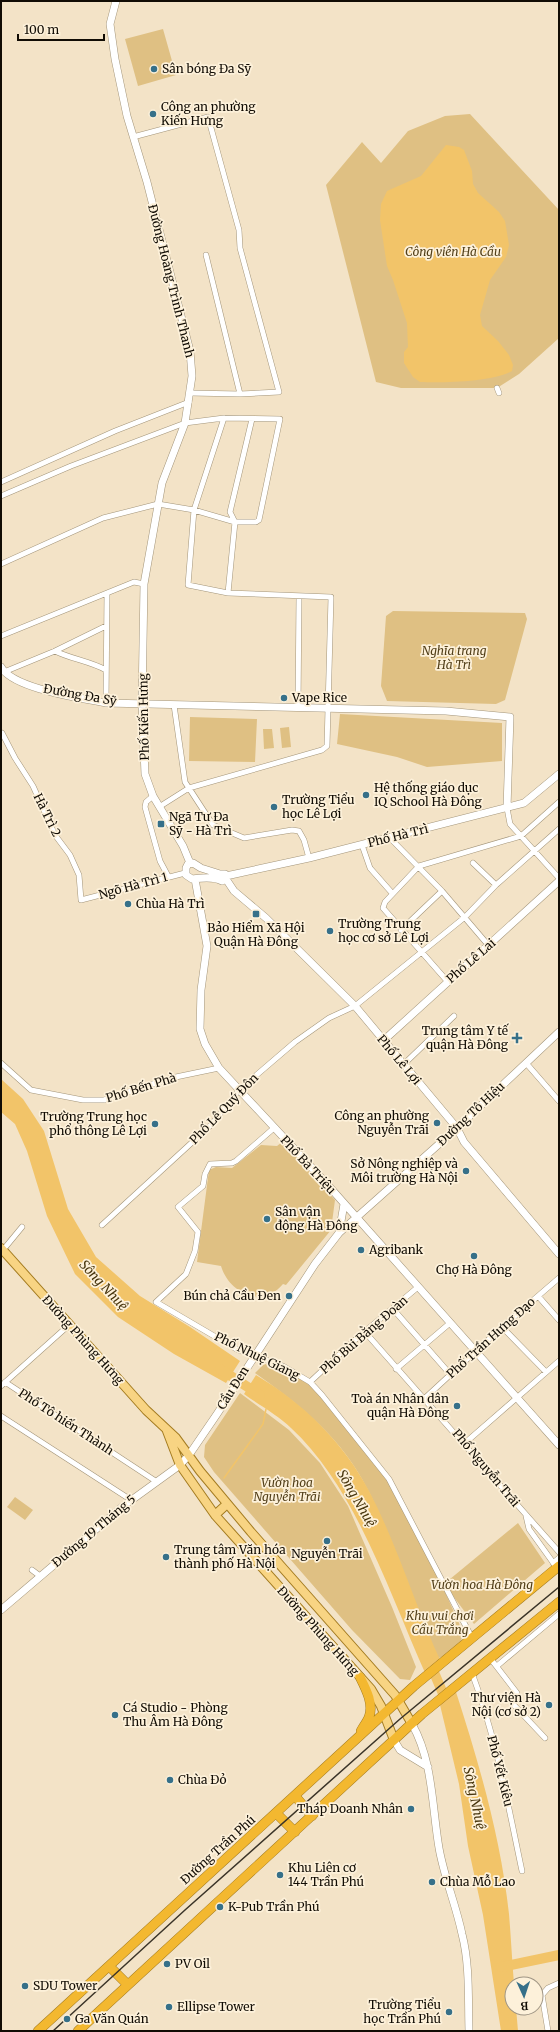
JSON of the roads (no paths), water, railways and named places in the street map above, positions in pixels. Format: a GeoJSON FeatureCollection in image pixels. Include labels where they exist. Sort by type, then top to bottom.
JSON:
{"type":"FeatureCollection","features":[{"type":"Feature","properties":{"kind":"highway","name":"Đường Trần Phú"},"geometry":{"type":"LineString","coordinates":[[38,2031],[414,1686],[557,1567]]}},
{"type":"Feature","properties":{"kind":"highway"},"geometry":{"type":"LineString","coordinates":[[78,2031],[422,1714],[559,1602]]}},
{"type":"Feature","properties":{"kind":"highway"},"geometry":{"type":"LineString","coordinates":[[358,1737],[369,1718],[370,1712],[368,1692],[360,1677]]}},
{"type":"Feature","properties":{"kind":"highway"},"geometry":{"type":"LineString","coordinates":[[295,1796],[312,1816]]}},
{"type":"Feature","properties":{"kind":"highway"},"geometry":{"type":"LineString","coordinates":[[276,1813],[295,1832]]}},
{"type":"Feature","properties":{"kind":"highway"},"geometry":{"type":"LineString","coordinates":[[109,1966],[128,1985]]}},
{"type":"Feature","properties":{"kind":"main road","name":"Đường Phùng Hưng"},"geometry":{"type":"LineString","coordinates":[[2,1249],[69,1325],[176,1438],[228,1504],[269,1552],[366,1660],[398,1701],[412,1724]]}},
{"type":"Feature","properties":{"kind":"main road","name":"Đường Phùng Hưng"},"geometry":{"type":"LineString","coordinates":[[166,1429],[180,1465],[215,1515],[371,1689],[384,1713],[394,1740]]}},
{"type":"Feature","properties":{"kind":"main road"},"geometry":{"type":"LineString","coordinates":[[215,1515],[228,1504]]}},
{"type":"Feature","properties":{"kind":"main road"},"geometry":{"type":"LineString","coordinates":[[257,1561],[269,1552]]}},
{"type":"Feature","properties":{"kind":"street","name":"Đường Hoàng Trình Thanh"},"geometry":{"type":"LineString","coordinates":[[116,1],[110,24],[115,59],[133,136],[190,350],[192,376],[185,423],[162,483],[144,584]]}},
{"type":"Feature","properties":{"kind":"street"},"geometry":{"type":"LineString","coordinates":[[133,136],[208,117],[239,230],[240,248],[279,392],[240,394],[190,392]]}},
{"type":"Feature","properties":{"kind":"street"},"geometry":{"type":"LineString","coordinates":[[206,255],[240,394]]}},
{"type":"Feature","properties":{"kind":"street"},"geometry":{"type":"LineString","coordinates":[[1,482],[115,432],[189,402]]}},
{"type":"Feature","properties":{"kind":"street"},"geometry":{"type":"LineString","coordinates":[[159,807],[189,788],[322,750],[327,746],[331,597],[299,597],[228,593],[188,585],[194,510],[224,418]]}},
{"type":"Feature","properties":{"kind":"street"},"geometry":{"type":"LineString","coordinates":[[1,496],[71,466],[185,423],[224,418],[280,419],[259,520],[256,522],[235,522],[194,510],[158,504],[103,518],[1,564]]}},
{"type":"Feature","properties":{"kind":"street"},"geometry":{"type":"LineString","coordinates":[[228,593],[235,522],[230,512],[252,419]]}},
{"type":"Feature","properties":{"kind":"street"},"geometry":{"type":"LineString","coordinates":[[1,636],[134,582],[144,584]]}},
{"type":"Feature","properties":{"kind":"street","name":"Phố Kiến Hưng"},"geometry":{"type":"LineString","coordinates":[[144,584],[142,704],[146,774],[153,796],[183,846],[190,863]]}},
{"type":"Feature","properties":{"kind":"street"},"geometry":{"type":"LineString","coordinates":[[106,702],[107,593]]}},
{"type":"Feature","properties":{"kind":"street"},"geometry":{"type":"LineString","coordinates":[[298,708],[299,597]]}},
{"type":"Feature","properties":{"kind":"street"},"geometry":{"type":"LineString","coordinates":[[3,670],[55,651],[106,626]]}},
{"type":"Feature","properties":{"kind":"street"},"geometry":{"type":"LineString","coordinates":[[55,651],[66,657],[93,663],[106,670]]}},
{"type":"Feature","properties":{"kind":"street","name":"Đường Đa Sỹ"},"geometry":{"type":"LineString","coordinates":[[3,670],[17,680],[39,688],[66,695],[106,702],[446,711],[510,717],[507,808]]}},
{"type":"Feature","properties":{"kind":"street"},"geometry":{"type":"LineString","coordinates":[[174,705],[185,782],[213,825],[244,838],[292,830],[298,831],[304,840],[309,858]]}},
{"type":"Feature","properties":{"kind":"street","name":"Hà Trì 2"},"geometry":{"type":"LineString","coordinates":[[2,733],[15,758],[33,786],[56,835],[70,855],[79,876],[81,900]]}},
{"type":"Feature","properties":{"kind":"street","name":"Phố Hà Trì"},"geometry":{"type":"LineString","coordinates":[[223,877],[362,845],[524,803],[559,774]]}},
{"type":"Feature","properties":{"kind":"street"},"geometry":{"type":"LineString","coordinates":[[153,796],[146,802],[145,807],[160,861],[168,876]]}},
{"type":"Feature","properties":{"kind":"street"},"geometry":{"type":"LineString","coordinates":[[448,982],[420,952],[383,908],[385,902],[419,866],[521,836],[559,802]]}},
{"type":"Feature","properties":{"kind":"street"},"geometry":{"type":"LineString","coordinates":[[507,808],[510,824],[559,880]]}},
{"type":"Feature","properties":{"kind":"street","name":"Phố Lê Quý Đôn"},"geometry":{"type":"LineString","coordinates":[[102,1225],[211,1125],[239,1090],[295,1042],[329,1018],[355,1006],[465,917],[496,885],[535,852],[559,829]]}},
{"type":"Feature","properties":{"kind":"street"},"geometry":{"type":"LineString","coordinates":[[390,838],[442,891],[489,946]]}},
{"type":"Feature","properties":{"kind":"street"},"geometry":{"type":"LineString","coordinates":[[362,845],[370,868],[392,893]]}},
{"type":"Feature","properties":{"kind":"street"},"geometry":{"type":"LineString","coordinates":[[190,863],[196,863],[201,868],[223,877],[190,878],[185,873],[187,866],[190,863]]}},
{"type":"Feature","properties":{"kind":"street"},"geometry":{"type":"LineString","coordinates":[[473,863],[496,885]]}},
{"type":"Feature","properties":{"kind":"street"},"geometry":{"type":"LineString","coordinates":[[197,878],[201,874],[201,868]]}},
{"type":"Feature","properties":{"kind":"street","name":"Ngõ Hà Trì 1"},"geometry":{"type":"LineString","coordinates":[[81,900],[168,876],[185,873]]}},
{"type":"Feature","properties":{"kind":"street","name":"Phố Lê Lợi"},"geometry":{"type":"LineString","coordinates":[[223,877],[234,891],[266,918],[355,1006],[457,1128],[464,1142],[558,1251]]}},
{"type":"Feature","properties":{"kind":"street","name":"Phố Bà Triệu"},"geometry":{"type":"LineString","coordinates":[[197,878],[208,946],[200,995],[200,1030],[205,1044],[219,1068],[357,1217],[516,1397],[558,1442]]}},
{"type":"Feature","properties":{"kind":"street","name":"Phố Lê Lai"},"geometry":{"type":"LineString","coordinates":[[383,1041],[489,946],[559,880]]}},
{"type":"Feature","properties":{"kind":"street"},"geometry":{"type":"LineString","coordinates":[[401,930],[442,891]]}},
{"type":"Feature","properties":{"kind":"street"},"geometry":{"type":"LineString","coordinates":[[403,1064],[454,1016]]}},
{"type":"Feature","properties":{"kind":"street","name":"Đường Tô Hiệu"},"geometry":{"type":"LineString","coordinates":[[250,1363],[315,1264],[339,1233],[457,1128],[559,1032]]}},
{"type":"Feature","properties":{"kind":"street","name":"Phố Bến Phà"},"geometry":{"type":"LineString","coordinates":[[1,1063],[31,1090],[83,1100],[104,1100],[171,1078],[219,1068]]}},
{"type":"Feature","properties":{"kind":"street"},"geometry":{"type":"LineString","coordinates":[[526,1063],[559,1101]]}},
{"type":"Feature","properties":{"kind":"street","name":"Phố Nhuệ Giang"},"geometry":{"type":"LineString","coordinates":[[274,1128],[232,1164],[210,1164],[205,1174],[203,1186],[178,1207],[198,1232],[195,1252],[186,1274],[156,1302],[238,1350],[283,1366],[310,1382],[389,1479],[472,1638]]}},
{"type":"Feature","properties":{"kind":"street"},"geometry":{"type":"LineString","coordinates":[[339,1233],[344,1204]]}},
{"type":"Feature","properties":{"kind":"street"},"geometry":{"type":"LineString","coordinates":[[2,1249],[22,1227]]}},
{"type":"Feature","properties":{"kind":"street","name":"Phố Trần Hưng Đạo"},"geometry":{"type":"LineString","coordinates":[[425,1398],[502,1327],[559,1278]]}},
{"type":"Feature","properties":{"kind":"street","name":"Phố Bùi Bằng Đoàn"},"geometry":{"type":"LineString","coordinates":[[310,1382],[365,1332],[394,1309],[418,1287]]}},
{"type":"Feature","properties":{"kind":"street"},"geometry":{"type":"LineString","coordinates":[[538,1296],[559,1320]]}},
{"type":"Feature","properties":{"kind":"street"},"geometry":{"type":"LineString","coordinates":[[394,1309],[450,1374]]}},
{"type":"Feature","properties":{"kind":"street"},"geometry":{"type":"LineString","coordinates":[[396,1368],[450,1323]]}},
{"type":"Feature","properties":{"kind":"street","name":"Phố Tô hiến Thành"},"geometry":{"type":"LineString","coordinates":[[69,1325],[5,1382],[157,1482]]}},
{"type":"Feature","properties":{"kind":"street"},"geometry":{"type":"LineString","coordinates":[[502,1327],[546,1372]]}},
{"type":"Feature","properties":{"kind":"street","name":"Phố Nguyễn Trãi"},"geometry":{"type":"LineString","coordinates":[[365,1332],[465,1443],[526,1516],[559,1552]]}},
{"type":"Feature","properties":{"kind":"street"},"geometry":{"type":"LineString","coordinates":[[465,1443],[559,1361]]}},
{"type":"Feature","properties":{"kind":"street","name":"Cầu Đen"},"geometry":{"type":"LineString","coordinates":[[189,1455],[250,1363]]}},
{"type":"Feature","properties":{"kind":"street"},"geometry":{"type":"LineString","coordinates":[[1,1386],[5,1382]]}},
{"type":"Feature","properties":{"kind":"street"},"geometry":{"type":"LineString","coordinates":[[1,1416],[131,1500]]}},
{"type":"Feature","properties":{"kind":"street","name":"Đường 19 Tháng 5"},"geometry":{"type":"LineString","coordinates":[[1,1610],[131,1500],[180,1465],[189,1455]]}},
{"type":"Feature","properties":{"kind":"street","name":"Phố Nguyễn Trãi"},"geometry":{"type":"LineString","coordinates":[[526,1516],[529,1529],[557,1567]]}},
{"type":"Feature","properties":{"kind":"street"},"geometry":{"type":"LineString","coordinates":[[557,1567],[559,1558]]}},
{"type":"Feature","properties":{"kind":"street"},"geometry":{"type":"LineString","coordinates":[[32,1570],[40,1576]]}},
{"type":"Feature","properties":{"kind":"street"},"geometry":{"type":"LineString","coordinates":[[497,1666],[559,1614]]}},
{"type":"Feature","properties":{"kind":"street"},"geometry":{"type":"LineString","coordinates":[[490,1658],[517,1693],[513,1704],[545,1738]]}},
{"type":"Feature","properties":{"kind":"street","name":"Phố Yết Kiêu"},"geometry":{"type":"LineString","coordinates":[[469,1676],[484,1707],[505,1788],[522,1871]]}},
{"type":"Feature","properties":{"kind":"street"},"geometry":{"type":"LineString","coordinates":[[412,1724],[418,1734],[428,1767],[441,1858],[462,1934],[467,1962],[469,2031]]}},
{"type":"Feature","properties":{"kind":"street"},"geometry":{"type":"LineString","coordinates":[[394,1740],[400,1750],[428,1767]]}},
{"type":"Feature","properties":{"kind":"street"},"geometry":{"type":"LineString","coordinates":[[548,2031],[542,1994],[548,1988],[559,1983]]}},
{"type":"Feature","properties":{"kind":"water"},"geometry":{"type":"Polygon","coordinates":[[[446,145],[459,147],[464,150],[472,171],[473,184],[478,193],[499,212],[505,221],[509,245],[506,257],[490,280],[480,315],[482,326],[498,341],[509,355],[513,365],[512,371],[493,378],[454,382],[420,382],[413,377],[404,363],[404,352],[408,347],[407,323],[387,266],[380,220],[381,204],[387,191],[421,176],[446,145]]]}},
{"type":"Feature","properties":{"kind":"water"},"geometry":{"type":"Polygon","coordinates":[[[1,1079],[23,1099],[44,1131],[68,1209],[96,1257],[140,1296],[190,1327],[240,1361],[226,1383],[174,1354],[118,1317],[75,1274],[47,1216],[27,1151],[15,1124],[1,1112],[1,1079]]]}},
{"type":"Feature","properties":{"kind":"water"},"geometry":{"type":"Polygon","coordinates":[[[256,1375],[290,1398],[306,1411],[335,1441],[359,1473],[389,1533],[441,1662],[426,1675],[369,1544],[353,1511],[334,1481],[314,1453],[286,1423],[244,1394],[256,1375]]]}},
{"type":"Feature","properties":{"kind":"water"},"geometry":{"type":"Polygon","coordinates":[[[456,1692],[481,1774],[495,1830],[501,1858],[509,1914],[513,1976],[504,1976],[504,2016],[517,2016],[518,2031],[501,2031],[483,1915],[468,1846],[459,1784],[440,1705],[456,1692]]]}},
{"type":"Feature","properties":{"kind":"waterway","name":"Sông Nhuệ"},"geometry":{"type":"LineString","coordinates":[[220,1369],[260,1395]]}},
{"type":"Feature","properties":{"kind":"waterway"},"geometry":{"type":"LineString","coordinates":[[224,1478],[263,1424],[266,1409]]}},
{"type":"Feature","properties":{"kind":"waterway","name":"Sông Nhuệ"},"geometry":{"type":"LineString","coordinates":[[430,1663],[447,1703]]}},
{"type":"Feature","properties":{"kind":"waterway"},"geometry":{"type":"LineString","coordinates":[[501,1967],[559,1955]]}},
{"type":"Feature","properties":{"kind":"railway"},"geometry":{"type":"LineString","coordinates":[[53,2031],[185,1910],[400,1719],[559,1587]]}},
{"type":"Feature","properties":{"kind":"place","name":"Sân bóng Đa Sỹ"},"geometry":{"type":"Point","coordinates":[154,69]}},
{"type":"Feature","properties":{"kind":"place","name":"Công an phường Kiến Hưng"},"geometry":{"type":"Point","coordinates":[153,114]}},
{"type":"Feature","properties":{"kind":"place","name":"Vape Rice"},"geometry":{"type":"Point","coordinates":[284,698]}},
{"type":"Feature","properties":{"kind":"place","name":"Hệ thống giáo dục IQ School Hà Đông"},"geometry":{"type":"Point","coordinates":[366,795]}},
{"type":"Feature","properties":{"kind":"place","name":"Trường Tiểu học Lê Lợi"},"geometry":{"type":"Point","coordinates":[274,807]}},
{"type":"Feature","properties":{"kind":"place","name":"Ngã Tư Đa Sỹ - Hà Trì"},"geometry":{"type":"Point","coordinates":[161,824]}},
{"type":"Feature","properties":{"kind":"place","name":"Chùa Hà Trì"},"geometry":{"type":"Point","coordinates":[128,904]}},
{"type":"Feature","properties":{"kind":"place","name":"Bảo Hiểm Xã Hội Quận Hà Đông"},"geometry":{"type":"Point","coordinates":[256,914]}},
{"type":"Feature","properties":{"kind":"place","name":"Trường Trung học cơ sở Lê Lợi"},"geometry":{"type":"Point","coordinates":[330,931]}},
{"type":"Feature","properties":{"kind":"place","name":"Trung tâm Y tế quận Hà Đông"},"geometry":{"type":"Point","coordinates":[517,1038]}},
{"type":"Feature","properties":{"kind":"place","name":"Công an phường Nguyễn Trãi"},"geometry":{"type":"Point","coordinates":[437,1123]}},
{"type":"Feature","properties":{"kind":"place","name":"Trường Trung học phổ thông Lê Lợi"},"geometry":{"type":"Point","coordinates":[155,1124]}},
{"type":"Feature","properties":{"kind":"place","name":"Sở Nông nghiệp và Môi trường Hà Nội"},"geometry":{"type":"Point","coordinates":[466,1171]}},
{"type":"Feature","properties":{"kind":"place","name":"Sân vận động Hà Đông"},"geometry":{"type":"Point","coordinates":[267,1219]}},
{"type":"Feature","properties":{"kind":"place","name":"Agribank"},"geometry":{"type":"Point","coordinates":[361,1250]}},
{"type":"Feature","properties":{"kind":"place","name":"Chợ Hà Đông"},"geometry":{"type":"Point","coordinates":[474,1256]}},
{"type":"Feature","properties":{"kind":"place","name":"Bún chả Cầu Đen"},"geometry":{"type":"Point","coordinates":[289,1296]}},
{"type":"Feature","properties":{"kind":"place","name":"Toà án Nhân dân quận Hà Đông"},"geometry":{"type":"Point","coordinates":[457,1406]}},
{"type":"Feature","properties":{"kind":"place","name":"Nguyễn Trãi"},"geometry":{"type":"Point","coordinates":[327,1541]}},
{"type":"Feature","properties":{"kind":"place","name":"Trung tâm Văn hóa thành phố Hà Nội"},"geometry":{"type":"Point","coordinates":[166,1557]}},
{"type":"Feature","properties":{"kind":"place","name":"Thư viện Hà Nội (cơ sở 2)"},"geometry":{"type":"Point","coordinates":[549,1705]}},
{"type":"Feature","properties":{"kind":"place","name":"Cá Studio - Phòng Thu Âm Hà Đông"},"geometry":{"type":"Point","coordinates":[115,1715]}},
{"type":"Feature","properties":{"kind":"place","name":"Chùa Đỏ"},"geometry":{"type":"Point","coordinates":[170,1780]}},
{"type":"Feature","properties":{"kind":"place","name":"Tháp Doanh Nhân"},"geometry":{"type":"Point","coordinates":[411,1809]}},
{"type":"Feature","properties":{"kind":"place","name":"Khu Liên cơ 144 Trần Phú"},"geometry":{"type":"Point","coordinates":[280,1875]}},
{"type":"Feature","properties":{"kind":"place","name":"Chùa Mỗ Lao"},"geometry":{"type":"Point","coordinates":[432,1882]}},
{"type":"Feature","properties":{"kind":"place","name":"K-Pub Trần Phú"},"geometry":{"type":"Point","coordinates":[220,1907]}},
{"type":"Feature","properties":{"kind":"place","name":"PV Oil"},"geometry":{"type":"Point","coordinates":[167,1964]}},
{"type":"Feature","properties":{"kind":"place","name":"SDU Tower"},"geometry":{"type":"Point","coordinates":[25,1986]}},
{"type":"Feature","properties":{"kind":"place","name":"Ellipse Tower"},"geometry":{"type":"Point","coordinates":[169,2007]}},
{"type":"Feature","properties":{"kind":"place","name":"Trường Tiểu học Trần Phú"},"geometry":{"type":"Point","coordinates":[449,2012]}},
{"type":"Feature","properties":{"kind":"place","name":"Ga Văn Quán"},"geometry":{"type":"Point","coordinates":[67,2019]}},
{"type":"Feature","properties":{"kind":"park label","name":"Công viên Hà Cầu"},"geometry":{"type":"Point","coordinates":[453,252]}},
{"type":"Feature","properties":{"kind":"park label","name":"Nghĩa trang Hà Trì"},"geometry":{"type":"Point","coordinates":[454,658]}},
{"type":"Feature","properties":{"kind":"park label","name":"Vườn hoa Nguyễn Trãi"},"geometry":{"type":"Point","coordinates":[287,1490]}},
{"type":"Feature","properties":{"kind":"park label","name":"Vườn hoa Hà Đông"},"geometry":{"type":"Point","coordinates":[482,1585]}},
{"type":"Feature","properties":{"kind":"park label","name":"Khu vui chơi Cầu Trắng"},"geometry":{"type":"Point","coordinates":[440,1623]}}]}
